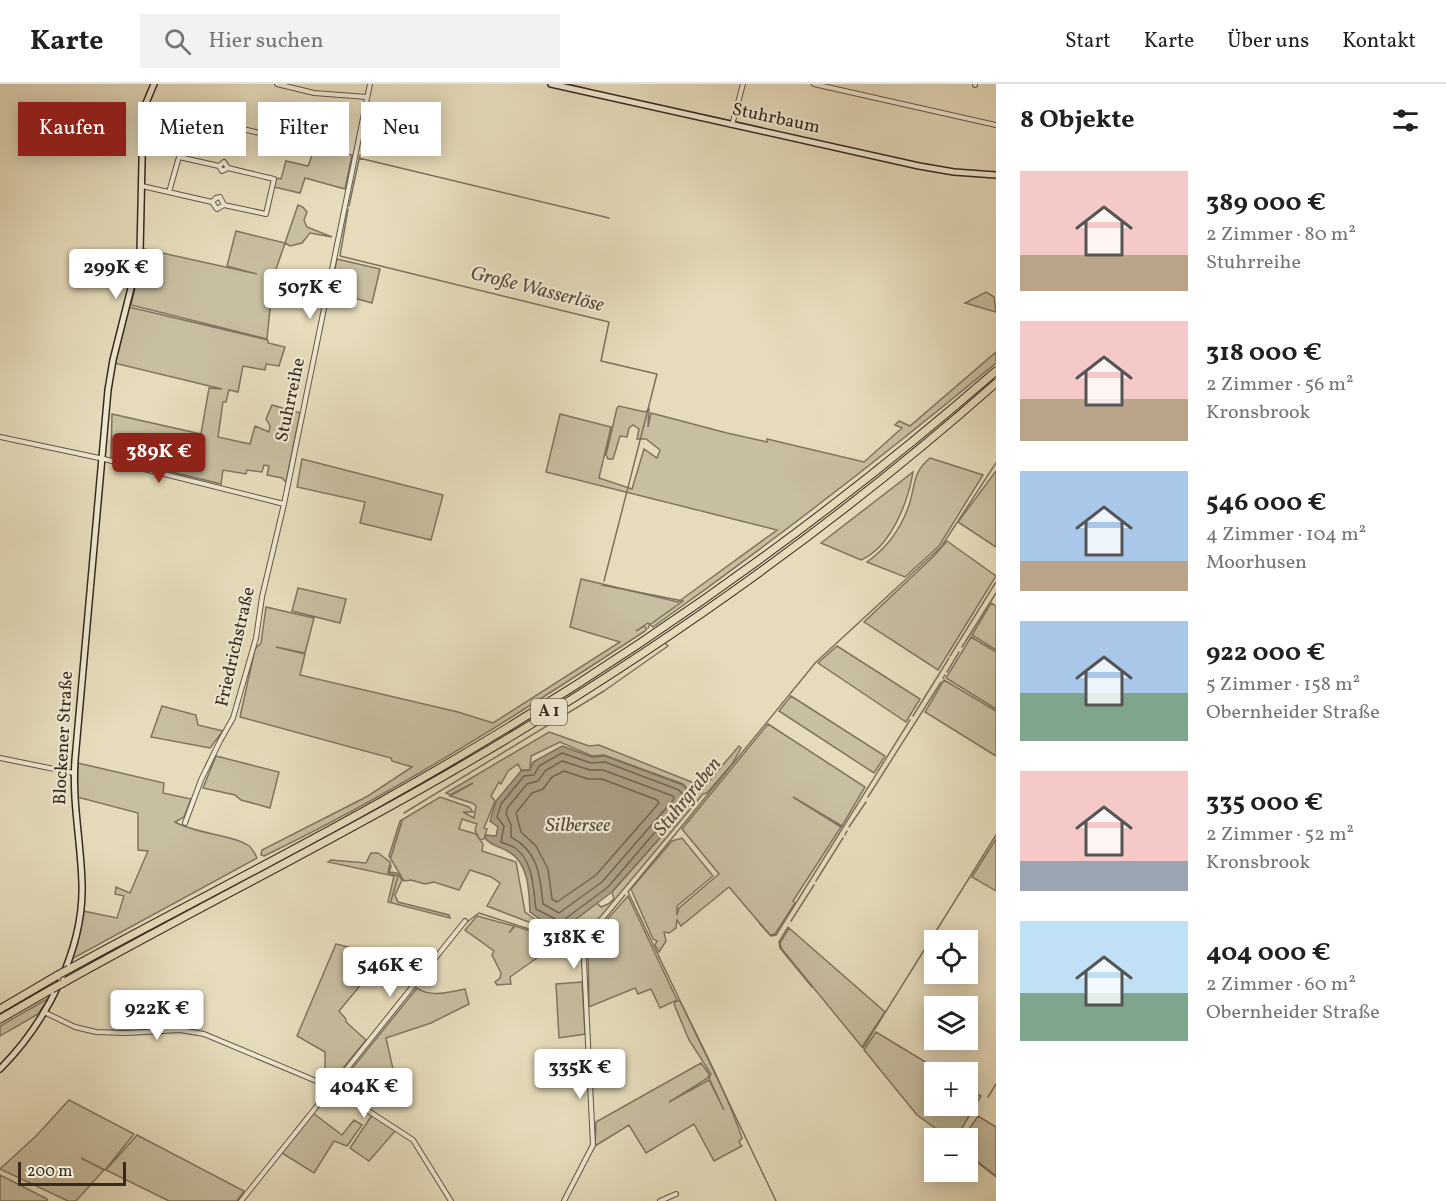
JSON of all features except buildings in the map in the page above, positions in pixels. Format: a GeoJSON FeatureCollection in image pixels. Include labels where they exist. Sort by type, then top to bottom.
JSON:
{"type":"FeatureCollection","features":[{"type":"Feature","properties":{"kind":"highway","name":"A 1"},"geometry":{"type":"LineString","coordinates":[[0,1009],[69,969],[383,801],[585,679],[772,550],[880,467],[996,371]]}},
{"type":"Feature","properties":{"kind":"highway","name":"A 1"},"geometry":{"type":"LineString","coordinates":[[0,1019],[387,808],[466,763],[590,686],[777,557],[886,474],[996,383]]}},
{"type":"Feature","properties":{"kind":"street","name":"Blockener Straße"},"geometry":{"type":"LineString","coordinates":[[147,102],[154,84]]}},
{"type":"Feature","properties":{"kind":"street"},"geometry":{"type":"LineString","coordinates":[[277,84],[314,93],[367,97]]}},
{"type":"Feature","properties":{"kind":"street","name":"Stuhrreihe"},"geometry":{"type":"LineString","coordinates":[[284,504],[369,84]]}},
{"type":"Feature","properties":{"kind":"street","name":"Stuhrbaum"},"geometry":{"type":"LineString","coordinates":[[551,84],[943,171],[996,175]]}},
{"type":"Feature","properties":{"kind":"street"},"geometry":{"type":"LineString","coordinates":[[732,124],[743,84]]}},
{"type":"Feature","properties":{"kind":"street"},"geometry":{"type":"LineString","coordinates":[[814,84],[996,125]]}},
{"type":"Feature","properties":{"kind":"street","name":"Blockener Straße"},"geometry":{"type":"LineString","coordinates":[[0,1069],[44,1012],[65,969],[82,904],[81,862],[73,799],[74,773],[107,442],[110,382],[113,360],[140,252],[143,156]]}},
{"type":"Feature","properties":{"kind":"street"},"geometry":{"type":"LineString","coordinates":[[170,192],[179,157],[219,165],[224,162],[228,168],[274,179],[266,214],[224,205],[217,209],[213,207],[212,202]]}},
{"type":"Feature","properties":{"kind":"street"},"geometry":{"type":"LineString","coordinates":[[142,186],[212,202]]}},
{"type":"Feature","properties":{"kind":"street"},"geometry":{"type":"LineString","coordinates":[[212,202],[214,198],[220,197],[224,205]]}},
{"type":"Feature","properties":{"kind":"street"},"geometry":{"type":"LineString","coordinates":[[0,437],[104,459],[284,504]]}},
{"type":"Feature","properties":{"kind":"street","name":"Friedrichstraße"},"geometry":{"type":"LineString","coordinates":[[185,823],[201,780],[233,718],[256,638],[262,597],[284,504]]}},
{"type":"Feature","properties":{"kind":"street"},"geometry":{"type":"LineString","coordinates":[[0,758],[74,773]]}},
{"type":"Feature","properties":{"kind":"street"},"geometry":{"type":"LineString","coordinates":[[241,1201],[465,921]]}},
{"type":"Feature","properties":{"kind":"street"},"geometry":{"type":"LineString","coordinates":[[564,1201],[593,1145],[584,941],[589,935]]}},
{"type":"Feature","properties":{"kind":"street"},"geometry":{"type":"LineString","coordinates":[[44,1012],[75,1027],[96,1032],[126,1034],[180,1030],[204,1034],[333,1088],[413,1140],[452,1201]]}},
{"type":"Feature","properties":{"kind":"street"},"geometry":{"type":"LineString","coordinates":[[660,1201],[676,1194]]}},
{"type":"Feature","properties":{"kind":"shaded area"},"geometry":{"type":"Polygon","coordinates":[[[352,155],[345,189],[305,178],[300,193],[274,187],[276,178],[281,179],[286,161],[308,166],[312,156],[352,155]]]}},
{"type":"Feature","properties":{"kind":"shaded area"},"geometry":{"type":"Polygon","coordinates":[[[298,205],[307,212],[304,220],[307,227],[332,237],[310,233],[302,243],[290,246],[285,243],[298,205]]]}},
{"type":"Feature","properties":{"kind":"shaded area"},"geometry":{"type":"Polygon","coordinates":[[[236,231],[285,243],[273,278],[267,339],[131,305],[144,249],[257,274],[227,266],[236,231]]]}},
{"type":"Feature","properties":{"kind":"shaded area"},"geometry":{"type":"Polygon","coordinates":[[[337,259],[380,269],[372,303],[330,291],[337,259]]]}},
{"type":"Feature","properties":{"kind":"shaded area"},"geometry":{"type":"Polygon","coordinates":[[[986,292],[994,297],[996,312],[965,303],[986,292]]]}},
{"type":"Feature","properties":{"kind":"shaded area"},"geometry":{"type":"Polygon","coordinates":[[[129,307],[268,340],[268,343],[285,347],[279,366],[266,364],[265,370],[243,366],[238,392],[229,390],[226,402],[223,402],[218,437],[250,444],[255,426],[269,432],[270,426],[266,419],[272,405],[300,413],[286,482],[282,478],[267,475],[269,466],[264,465],[262,472],[247,470],[246,474],[223,470],[221,484],[111,457],[112,414],[201,434],[209,388],[222,389],[114,363],[129,307]]]}},
{"type":"Feature","properties":{"kind":"shaded area"},"geometry":{"type":"Polygon","coordinates":[[[996,352],[996,363],[912,431],[784,531],[653,627],[648,623],[636,631],[644,626],[647,629],[645,631],[411,778],[314,831],[264,856],[261,855],[262,850],[368,796],[412,767],[392,761],[391,758],[240,717],[255,649],[261,643],[266,607],[314,618],[305,653],[276,647],[305,654],[300,675],[458,712],[493,723],[620,642],[570,627],[581,579],[678,602],[777,530],[546,472],[560,414],[611,427],[599,478],[632,489],[644,449],[657,458],[660,450],[646,439],[637,439],[639,429],[633,425],[629,428],[627,437],[620,436],[613,459],[608,459],[606,455],[619,406],[645,412],[649,409],[648,427],[651,413],[727,433],[767,442],[767,439],[864,462],[902,428],[895,425],[899,421],[910,426],[996,352]]]}},
{"type":"Feature","properties":{"kind":"shaded area"},"geometry":{"type":"Polygon","coordinates":[[[930,458],[983,475],[939,546],[905,577],[867,562],[887,544],[898,530],[909,505],[917,474],[930,458]]]}},
{"type":"Feature","properties":{"kind":"shaded area"},"geometry":{"type":"Polygon","coordinates":[[[302,459],[443,495],[431,540],[360,523],[365,502],[297,487],[302,459]]]}},
{"type":"Feature","properties":{"kind":"shaded area"},"geometry":{"type":"Polygon","coordinates":[[[996,471],[996,547],[958,522],[996,471]]]}},
{"type":"Feature","properties":{"kind":"shaded area"},"geometry":{"type":"Polygon","coordinates":[[[913,472],[907,497],[896,522],[872,554],[861,560],[821,543],[913,472]]]}},
{"type":"Feature","properties":{"kind":"shaded area"},"geometry":{"type":"Polygon","coordinates":[[[947,541],[996,576],[938,670],[864,622],[947,541]]]}},
{"type":"Feature","properties":{"kind":"shaded area"},"geometry":{"type":"Polygon","coordinates":[[[298,588],[346,599],[340,623],[292,611],[298,588]]]}},
{"type":"Feature","properties":{"kind":"shaded area"},"geometry":{"type":"Polygon","coordinates":[[[991,603],[996,606],[996,650],[972,635],[991,603]]]}},
{"type":"Feature","properties":{"kind":"shaded area"},"geometry":{"type":"Polygon","coordinates":[[[971,637],[996,652],[996,709],[946,678],[971,637]]]}},
{"type":"Feature","properties":{"kind":"shaded area"},"geometry":{"type":"Polygon","coordinates":[[[837,646],[920,699],[906,722],[818,663],[837,646]]]}},
{"type":"Feature","properties":{"kind":"shaded area"},"geometry":{"type":"Polygon","coordinates":[[[944,680],[996,711],[996,756],[925,712],[944,680]]]}},
{"type":"Feature","properties":{"kind":"shaded area"},"geometry":{"type":"Polygon","coordinates":[[[791,696],[885,756],[874,773],[779,711],[791,696]]]}},
{"type":"Feature","properties":{"kind":"shaded area"},"geometry":{"type":"Polygon","coordinates":[[[162,706],[196,715],[198,725],[223,731],[210,748],[151,737],[162,706]]]}},
{"type":"Feature","properties":{"kind":"shaded area"},"geometry":{"type":"Polygon","coordinates":[[[768,724],[865,787],[842,826],[793,797],[841,827],[793,901],[795,903],[775,934],[770,935],[729,887],[681,926],[677,920],[676,928],[669,933],[664,932],[666,941],[659,952],[655,945],[657,941],[653,939],[631,889],[672,841],[682,838],[713,876],[677,906],[677,915],[679,908],[719,874],[682,829],[768,724]]]}},
{"type":"Feature","properties":{"kind":"shaded area"},"geometry":{"type":"Polygon","coordinates":[[[549,732],[589,746],[599,745],[704,787],[739,746],[741,748],[732,764],[707,793],[703,794],[601,916],[583,933],[576,930],[563,940],[541,932],[541,925],[549,924],[568,930],[568,925],[597,903],[601,907],[614,899],[612,892],[690,804],[693,795],[683,784],[604,755],[592,756],[560,742],[531,756],[530,770],[521,770],[518,764],[508,771],[501,784],[499,782],[491,796],[495,801],[484,828],[487,829],[484,839],[480,840],[483,844],[482,851],[516,862],[525,912],[540,923],[539,926],[487,906],[500,883],[491,877],[470,870],[459,890],[434,882],[425,884],[411,880],[404,881],[389,856],[400,821],[440,797],[469,807],[473,812],[463,812],[474,818],[476,806],[450,796],[473,783],[450,795],[446,793],[549,732]],[[462,819],[459,829],[476,834],[480,839],[475,830],[477,824],[462,819]]]}},
{"type":"Feature","properties":{"kind":"shaded area"},"geometry":{"type":"Polygon","coordinates":[[[216,756],[279,772],[270,808],[241,800],[235,795],[203,788],[216,756]]]}},
{"type":"Feature","properties":{"kind":"shaded area"},"geometry":{"type":"Polygon","coordinates":[[[78,763],[164,783],[163,793],[191,799],[184,817],[175,822],[242,842],[250,847],[257,858],[70,960],[83,911],[117,918],[124,896],[115,894],[116,887],[130,893],[148,851],[138,850],[138,813],[77,797],[78,763]]]}},
{"type":"Feature","properties":{"kind":"shaded area"},"geometry":{"type":"Polygon","coordinates":[[[996,839],[996,891],[972,877],[996,839]]]}},
{"type":"Feature","properties":{"kind":"shaded area"},"geometry":{"type":"Polygon","coordinates":[[[371,853],[378,853],[390,862],[389,872],[397,873],[402,880],[395,895],[398,902],[449,915],[450,918],[388,902],[394,876],[328,862],[331,860],[366,863],[371,853]]]}},
{"type":"Feature","properties":{"kind":"shaded area"},"geometry":{"type":"Polygon","coordinates":[[[628,896],[677,1000],[660,1008],[651,989],[638,994],[635,988],[589,1007],[588,941],[628,896]]]}},
{"type":"Feature","properties":{"kind":"shaded area"},"geometry":{"type":"Polygon","coordinates":[[[477,916],[514,926],[509,933],[515,926],[561,941],[510,977],[511,984],[497,985],[495,982],[500,978],[501,973],[492,955],[494,951],[465,930],[477,916]]]}},
{"type":"Feature","properties":{"kind":"shaded area"},"geometry":{"type":"Polygon","coordinates":[[[789,928],[885,1012],[862,1047],[781,948],[780,943],[789,928]]]}},
{"type":"Feature","properties":{"kind":"shaded area"},"geometry":{"type":"Polygon","coordinates":[[[336,944],[385,956],[339,1011],[346,1022],[366,1040],[331,1083],[319,1077],[325,1068],[325,1052],[297,1036],[336,944]]]}},
{"type":"Feature","properties":{"kind":"shaded area"},"geometry":{"type":"Polygon","coordinates":[[[582,982],[585,1034],[559,1038],[556,984],[582,982]]]}},
{"type":"Feature","properties":{"kind":"shaded area"},"geometry":{"type":"Polygon","coordinates":[[[417,988],[434,994],[465,989],[469,1004],[431,1023],[386,1038],[395,1078],[370,1084],[362,1099],[338,1086],[417,988]]]}},
{"type":"Feature","properties":{"kind":"shaded area"},"geometry":{"type":"Polygon","coordinates":[[[49,998],[38,1014],[0,1036],[0,1026],[49,998]]]}},
{"type":"Feature","properties":{"kind":"shaded area"},"geometry":{"type":"Polygon","coordinates":[[[680,1001],[721,1086],[736,1120],[742,1138],[739,1142],[742,1146],[714,1161],[694,1124],[646,1153],[629,1125],[595,1146],[596,1122],[701,1063],[709,1074],[708,1078],[669,1102],[709,1080],[724,1110],[709,1078],[711,1074],[689,1040],[674,1004],[680,1001]]]}},
{"type":"Feature","properties":{"kind":"shaded area"},"geometry":{"type":"Polygon","coordinates":[[[876,1032],[926,1062],[924,1116],[969,1116],[962,1128],[935,1128],[917,1115],[864,1050],[876,1032]]]}},
{"type":"Feature","properties":{"kind":"shaded area"},"geometry":{"type":"Polygon","coordinates":[[[69,1100],[134,1134],[105,1170],[81,1158],[104,1170],[76,1201],[68,1201],[0,1169],[36,1136],[69,1100]]]}},
{"type":"Feature","properties":{"kind":"shaded area"},"geometry":{"type":"Polygon","coordinates":[[[313,1113],[342,1135],[354,1120],[362,1125],[347,1146],[334,1141],[314,1173],[282,1153],[313,1113]]]}},
{"type":"Feature","properties":{"kind":"shaded area"},"geometry":{"type":"Polygon","coordinates":[[[372,1115],[396,1130],[369,1161],[350,1148],[372,1115]]]}},
{"type":"Feature","properties":{"kind":"shaded area"},"geometry":{"type":"Polygon","coordinates":[[[978,1116],[996,1127],[996,1176],[978,1162],[978,1128],[970,1128],[978,1116]]]}},
{"type":"Feature","properties":{"kind":"shaded area"},"geometry":{"type":"Polygon","coordinates":[[[137,1135],[244,1191],[237,1201],[169,1201],[106,1170],[137,1135]]]}},
{"type":"Feature","properties":{"kind":"shaded area"},"geometry":{"type":"Polygon","coordinates":[[[0,1175],[47,1199],[47,1201],[0,1201],[0,1175]]]}},
{"type":"Feature","properties":{"kind":"water","name":"Silbersee"},"geometry":{"type":"Polygon","coordinates":[[[562,746],[592,757],[605,756],[683,785],[692,795],[689,805],[612,892],[568,925],[568,930],[541,920],[530,912],[527,879],[521,863],[509,852],[493,845],[485,838],[486,835],[496,836],[498,827],[490,821],[496,801],[521,771],[530,770],[533,762],[562,746]]]}},
{"type":"Feature","properties":{"kind":"waterway"},"geometry":{"type":"LineString","coordinates":[[569,84],[588,89]]}},
{"type":"Feature","properties":{"kind":"waterway","name":"Große Wasserlöse"},"geometry":{"type":"LineString","coordinates":[[349,206],[360,155]]}},
{"type":"Feature","properties":{"kind":"waterway"},"geometry":{"type":"LineString","coordinates":[[359,158],[609,218]]}},
{"type":"Feature","properties":{"kind":"waterway","name":"Große Wasserlöse"},"geometry":{"type":"LineString","coordinates":[[348,209],[340,256],[609,322],[601,361],[657,374],[604,581]]}},
{"type":"Feature","properties":{"kind":"waterway","name":"Stuhrgraben"},"geometry":{"type":"LineString","coordinates":[[776,1201],[628,892],[816,662],[941,547],[996,463]]}},
{"type":"Feature","properties":{"kind":"waterway"},"geometry":{"type":"LineString","coordinates":[[950,656],[996,582]]}},
{"type":"Feature","properties":{"kind":"waterway","name":"Große Wasserlöse"},"geometry":{"type":"LineString","coordinates":[[602,585],[683,601],[648,626],[649,628]]}},
{"type":"Feature","properties":{"kind":"waterway"},"geometry":{"type":"LineString","coordinates":[[962,647],[996,593]]}},
{"type":"Feature","properties":{"kind":"waterway","name":"Große Wasserlöse"},"geometry":{"type":"LineString","coordinates":[[404,813],[604,691],[668,646],[666,644]]}},
{"type":"Feature","properties":{"kind":"waterway"},"geometry":{"type":"LineString","coordinates":[[947,672],[959,652]]}},
{"type":"Feature","properties":{"kind":"waterway"},"geometry":{"type":"LineString","coordinates":[[913,716],[949,658]]}},
{"type":"Feature","properties":{"kind":"waterway"},"geometry":{"type":"LineString","coordinates":[[868,797],[941,682]]}},
{"type":"Feature","properties":{"kind":"waterway"},"geometry":{"type":"LineString","coordinates":[[760,924],[771,936],[776,935],[910,720]]}},
{"type":"Feature","properties":{"kind":"waterway"},"geometry":{"type":"LineString","coordinates":[[849,827],[866,802]]}},
{"type":"Feature","properties":{"kind":"waterway","name":"Große Wasserlöse"},"geometry":{"type":"LineString","coordinates":[[391,857],[402,821]]}},
{"type":"Feature","properties":{"kind":"waterway"},"geometry":{"type":"LineString","coordinates":[[845,835],[847,831]]}},
{"type":"Feature","properties":{"kind":"waterway"},"geometry":{"type":"LineString","coordinates":[[863,1048],[996,835]]}},
{"type":"Feature","properties":{"kind":"waterway"},"geometry":{"type":"LineString","coordinates":[[816,881],[843,838]]}},
{"type":"Feature","properties":{"kind":"waterway","name":"Große Wasserlöse"},"geometry":{"type":"LineString","coordinates":[[390,864],[388,873],[398,876],[391,901]]}},
{"type":"Feature","properties":{"kind":"waterway"},"geometry":{"type":"LineString","coordinates":[[791,921],[814,885]]}},
{"type":"Feature","properties":{"kind":"waterway"},"geometry":{"type":"LineString","coordinates":[[587,941],[625,895]]}},
{"type":"Feature","properties":{"kind":"waterway"},"geometry":{"type":"LineString","coordinates":[[467,922],[479,913],[579,945]]}},
{"type":"Feature","properties":{"kind":"waterway"},"geometry":{"type":"LineString","coordinates":[[788,927],[779,942],[780,948],[812,987]]}},
{"type":"Feature","properties":{"kind":"waterway"},"geometry":{"type":"LineString","coordinates":[[988,1097],[996,1084]]}},
{"type":"Feature","properties":{"kind":"waterway"},"geometry":{"type":"LineString","coordinates":[[978,1163],[996,1177]]}}]}
